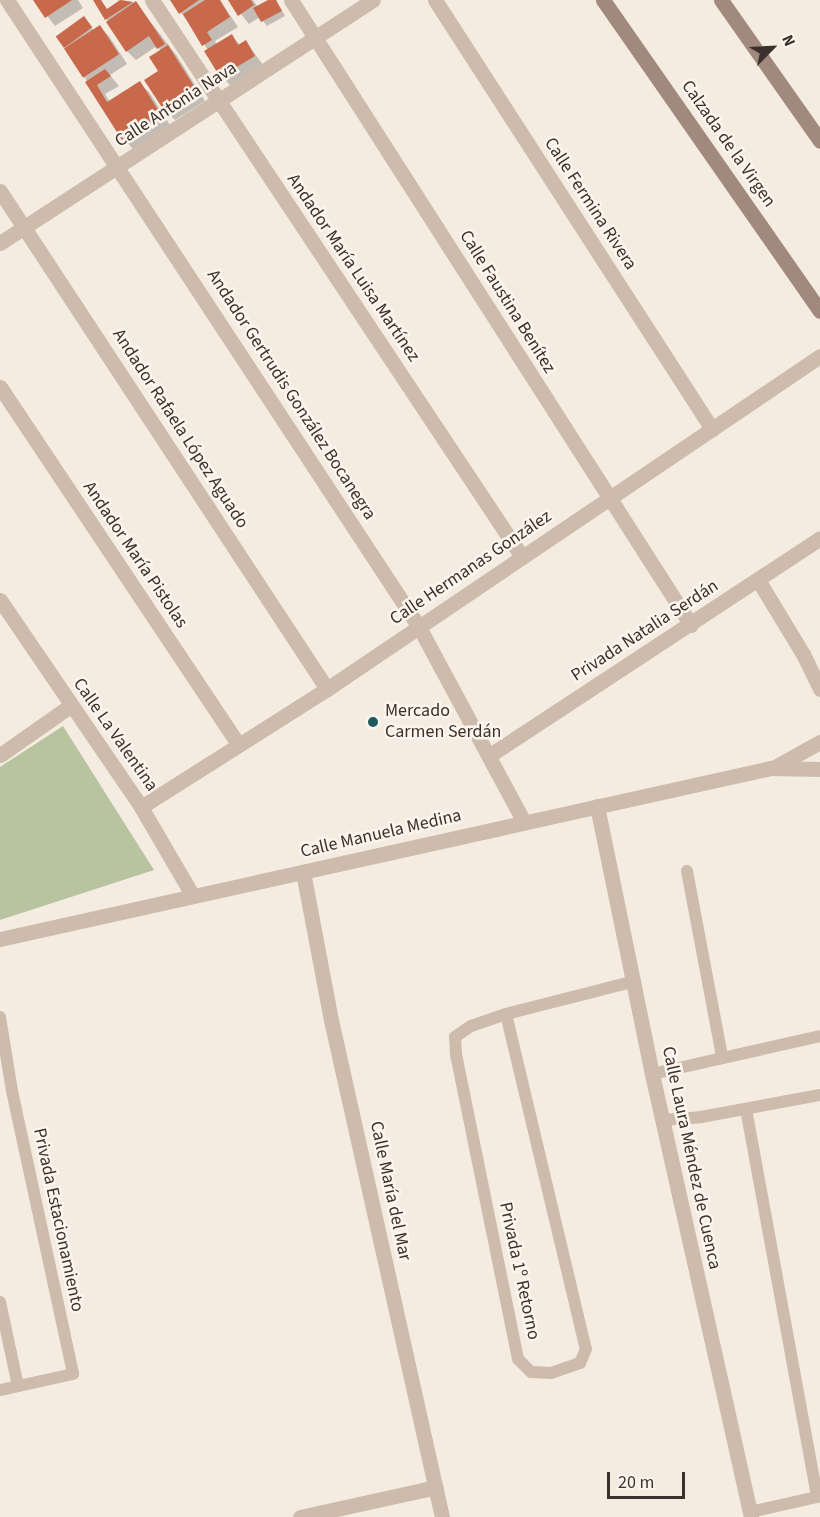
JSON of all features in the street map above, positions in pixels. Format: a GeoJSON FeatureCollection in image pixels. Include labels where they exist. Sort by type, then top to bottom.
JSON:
{"type":"FeatureCollection","features":[{"type":"Feature","properties":{"kind":"main road","name":"Calzada de la Virgen"},"geometry":{"type":"LineString","coordinates":[[603,0],[820,311]]}},
{"type":"Feature","properties":{"kind":"main road"},"geometry":{"type":"LineString","coordinates":[[721,0],[820,141]]}},
{"type":"Feature","properties":{"kind":"street","name":"Andador Gertrudis González Bocanegra"},"geometry":{"type":"LineString","coordinates":[[7,0],[419,627],[490,755],[524,822]]}},
{"type":"Feature","properties":{"kind":"street","name":"Andador María Luisa Martínez"},"geometry":{"type":"LineString","coordinates":[[152,0],[522,557]]}},
{"type":"Feature","properties":{"kind":"street","name":"Calle Faustina Benítez"},"geometry":{"type":"LineString","coordinates":[[291,0],[691,625]]}},
{"type":"Feature","properties":{"kind":"street","name":"Calle Antonia Nava"},"geometry":{"type":"LineString","coordinates":[[0,243],[374,0]]}},
{"type":"Feature","properties":{"kind":"street","name":"Calle Fermina Rivera"},"geometry":{"type":"LineString","coordinates":[[435,0],[712,429]]}},
{"type":"Feature","properties":{"kind":"street","name":"Andador Rafaela López Aguado"},"geometry":{"type":"LineString","coordinates":[[0,191],[327,689]]}},
{"type":"Feature","properties":{"kind":"street","name":"Calle Hermanas González"},"geometry":{"type":"LineString","coordinates":[[141,807],[327,689],[820,356]]}},
{"type":"Feature","properties":{"kind":"street","name":"Andador María Pistolas"},"geometry":{"type":"LineString","coordinates":[[0,387],[238,744]]}},
{"type":"Feature","properties":{"kind":"street","name":"Privada Natalia Serdán"},"geometry":{"type":"LineString","coordinates":[[490,755],[691,625],[820,538]]}},
{"type":"Feature","properties":{"kind":"street"},"geometry":{"type":"LineString","coordinates":[[758,580],[803,654],[820,689]]}},
{"type":"Feature","properties":{"kind":"street","name":"Calle La Valentina"},"geometry":{"type":"LineString","coordinates":[[0,600],[70,706],[141,807],[193,896]]}},
{"type":"Feature","properties":{"kind":"street"},"geometry":{"type":"LineString","coordinates":[[0,755],[70,706]]}},
{"type":"Feature","properties":{"kind":"street"},"geometry":{"type":"LineString","coordinates":[[771,768],[820,742]]}},
{"type":"Feature","properties":{"kind":"street"},"geometry":{"type":"LineString","coordinates":[[771,768],[820,769]]}},
{"type":"Feature","properties":{"kind":"street","name":"Calle Manuela Medina"},"geometry":{"type":"LineString","coordinates":[[0,939],[771,768]]}},
{"type":"Feature","properties":{"kind":"street","name":"Calle Laura Méndez de Cuenca"},"geometry":{"type":"LineString","coordinates":[[597,806],[652,1074],[750,1515]]}},
{"type":"Feature","properties":{"kind":"street","name":"Calle María del Mar"},"geometry":{"type":"LineString","coordinates":[[303,872],[331,1020],[442,1517]]}},
{"type":"Feature","properties":{"kind":"street"},"geometry":{"type":"LineString","coordinates":[[300,1517],[436,1487]]}},
{"type":"Feature","properties":{"kind":"lane"},"geometry":{"type":"LineString","coordinates":[[687,871],[722,1056]]}},
{"type":"Feature","properties":{"kind":"lane","name":"Privada 1º Retorno"},"geometry":{"type":"LineString","coordinates":[[506,1014],[586,1348],[580,1363],[551,1373],[531,1372],[518,1359],[456,1055],[455,1037],[471,1026],[506,1014],[634,981]]}},
{"type":"Feature","properties":{"kind":"lane","name":"Privada Estacionamiento"},"geometry":{"type":"LineString","coordinates":[[0,1017],[12,1091],[73,1374],[0,1390]]}},
{"type":"Feature","properties":{"kind":"lane"},"geometry":{"type":"LineString","coordinates":[[652,1074],[722,1056],[820,1036]]}},
{"type":"Feature","properties":{"kind":"lane"},"geometry":{"type":"LineString","coordinates":[[662,1120],[701,1118],[820,1095]]}},
{"type":"Feature","properties":{"kind":"lane"},"geometry":{"type":"LineString","coordinates":[[746,1109],[819,1497],[750,1515]]}},
{"type":"Feature","properties":{"kind":"lane"},"geometry":{"type":"LineString","coordinates":[[0,1302],[18,1386]]}},
{"type":"Feature","properties":{"kind":"green space"},"geometry":{"type":"Polygon","coordinates":[[[63,726],[154,870],[0,920],[0,767],[63,726]]]}},
{"type":"Feature","properties":{"kind":"building"},"geometry":{"type":"Polygon","coordinates":[[[33,0],[72,0],[45,18],[33,0]]]}},
{"type":"Feature","properties":{"kind":"building"},"geometry":{"type":"Polygon","coordinates":[[[93,0],[101,0],[107,9],[120,0],[133,2],[105,20],[93,0]]]}},
{"type":"Feature","properties":{"kind":"building"},"geometry":{"type":"Polygon","coordinates":[[[170,0],[199,0],[179,14],[170,0]]]}},
{"type":"Feature","properties":{"kind":"building"},"geometry":{"type":"Polygon","coordinates":[[[205,0],[220,0],[230,17],[207,32],[212,40],[202,46],[183,14],[205,0]]]}},
{"type":"Feature","properties":{"kind":"building"},"geometry":{"type":"Polygon","coordinates":[[[228,0],[251,0],[254,5],[238,16],[228,0]]]}},
{"type":"Feature","properties":{"kind":"building"},"geometry":{"type":"Polygon","coordinates":[[[268,0],[276,0],[282,11],[261,22],[253,8],[268,0]]]}},
{"type":"Feature","properties":{"kind":"building"},"geometry":{"type":"Polygon","coordinates":[[[136,1],[165,44],[157,49],[149,36],[126,52],[106,22],[136,1]]]}},
{"type":"Feature","properties":{"kind":"building"},"geometry":{"type":"Polygon","coordinates":[[[84,16],[92,27],[64,48],[56,37],[84,16]]]}},
{"type":"Feature","properties":{"kind":"building"},"geometry":{"type":"Polygon","coordinates":[[[100,25],[119,54],[83,78],[64,48],[100,25]]]}},
{"type":"Feature","properties":{"kind":"building"},"geometry":{"type":"Polygon","coordinates":[[[232,34],[238,45],[246,40],[255,56],[220,77],[204,51],[232,34]]]}},
{"type":"Feature","properties":{"kind":"building"},"geometry":{"type":"Polygon","coordinates":[[[168,45],[197,91],[165,112],[144,80],[158,71],[149,57],[168,45]]]}},
{"type":"Feature","properties":{"kind":"building"},"geometry":{"type":"Polygon","coordinates":[[[105,69],[111,76],[97,85],[107,102],[140,81],[162,116],[122,140],[85,82],[105,69]]]}},
{"type":"Feature","properties":{"kind":"place","name":"Mercado Carmen Serdán"},"geometry":{"type":"Point","coordinates":[373,722]}}]}
